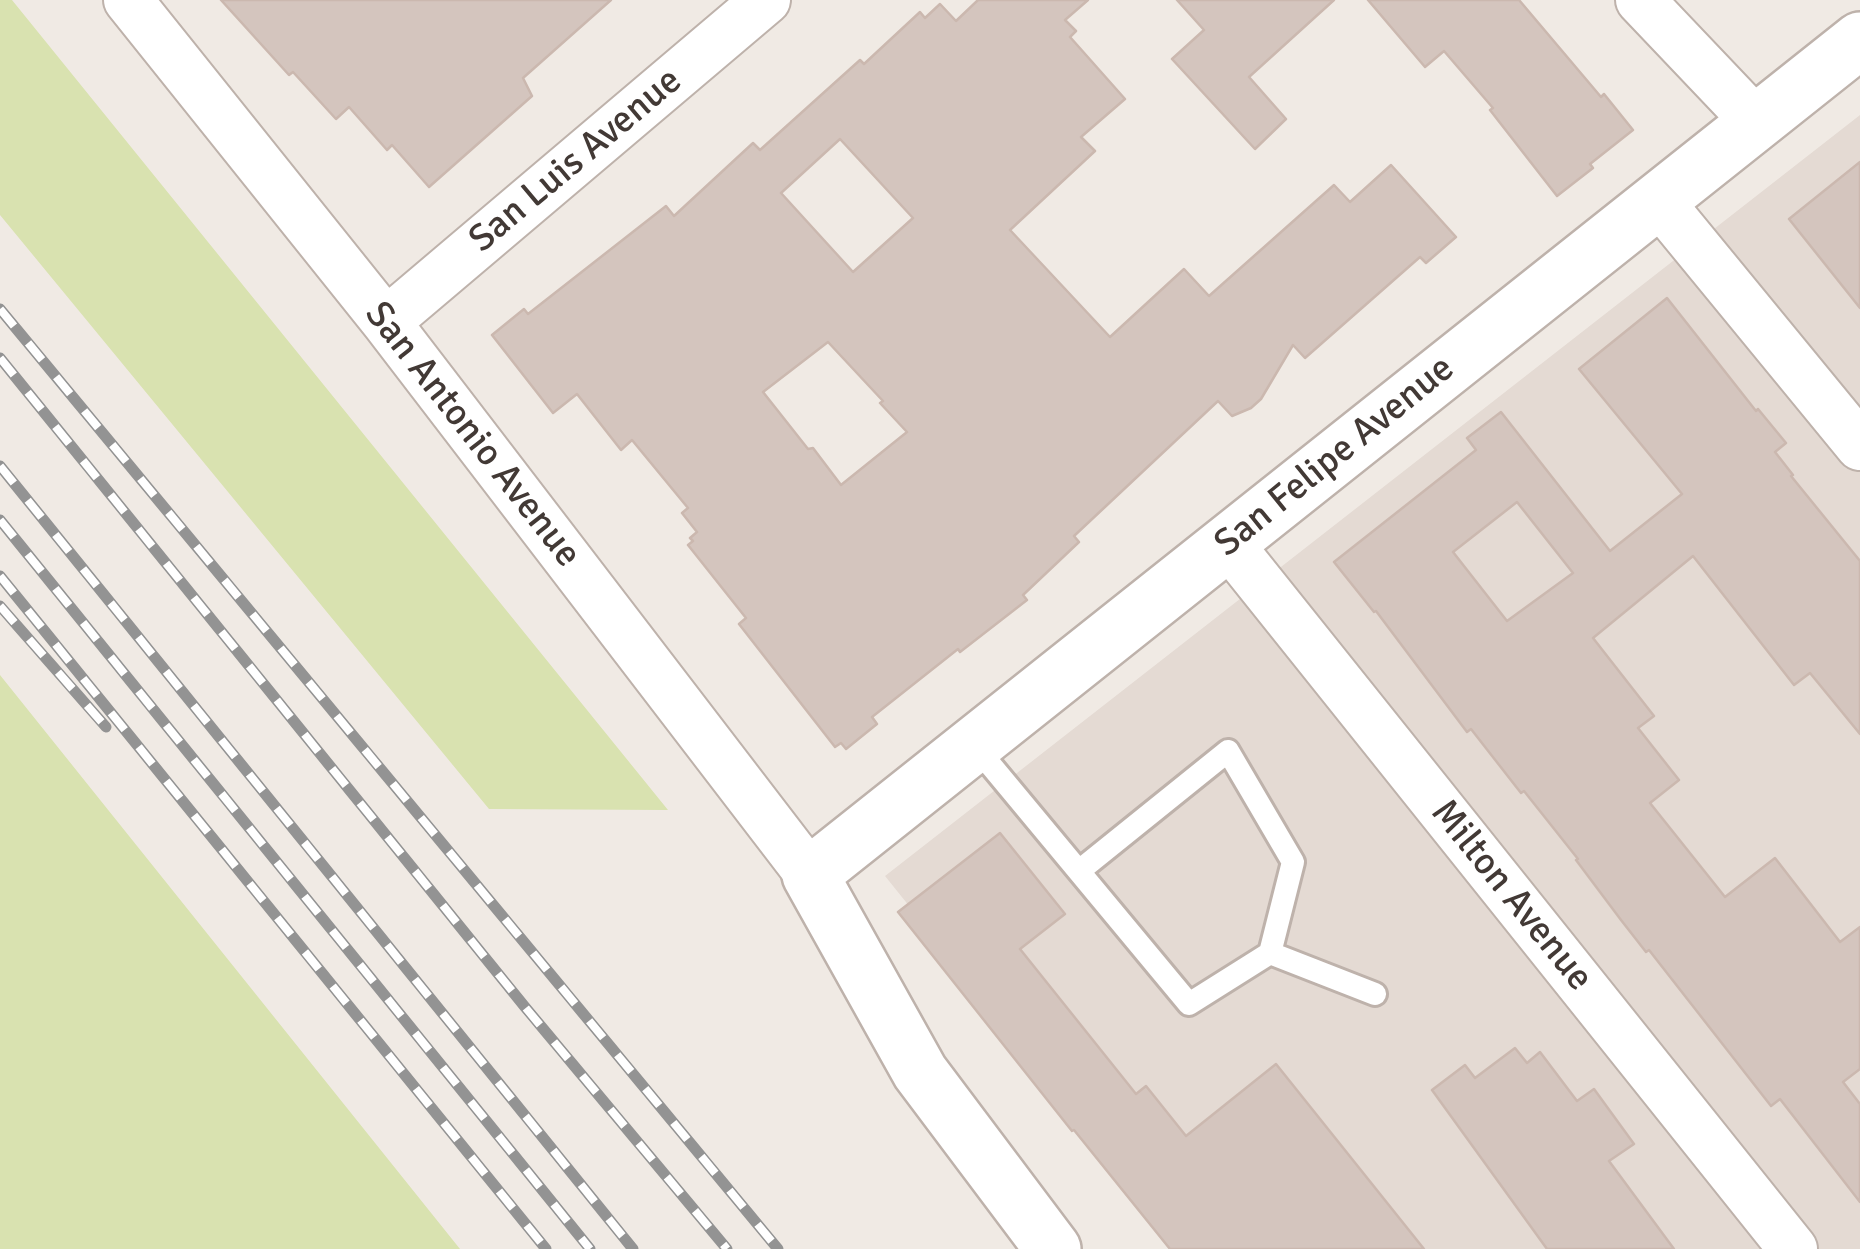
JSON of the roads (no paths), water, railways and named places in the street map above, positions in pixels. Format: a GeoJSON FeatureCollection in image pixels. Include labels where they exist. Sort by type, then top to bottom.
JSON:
{"type":"FeatureCollection","features":[{"type":"Feature","properties":{"kind":"street","name":"San Antonio Avenue"},"geometry":{"type":"LineString","coordinates":[[128,0],[386,322],[810,875]]}},
{"type":"Feature","properties":{"kind":"street","name":"San Luis Avenue"},"geometry":{"type":"LineString","coordinates":[[386,322],[766,0]]}},
{"type":"Feature","properties":{"kind":"street"},"geometry":{"type":"LineString","coordinates":[[1640,0],[1756,122]]}},
{"type":"Feature","properties":{"kind":"street","name":"San Felipe Avenue"},"geometry":{"type":"LineString","coordinates":[[810,875],[1860,40]]}},
{"type":"Feature","properties":{"kind":"street"},"geometry":{"type":"LineString","coordinates":[[1658,200],[1860,446]]}},
{"type":"Feature","properties":{"kind":"street","name":"Milton Avenue"},"geometry":{"type":"LineString","coordinates":[[1228,542],[1793,1249]]}},
{"type":"Feature","properties":{"kind":"street"},"geometry":{"type":"LineString","coordinates":[[810,875],[920,1072],[1054,1249]]}},
{"type":"Feature","properties":{"kind":"lane"},"geometry":{"type":"LineString","coordinates":[[974,745],[1188,1004],[1270,953],[1293,862],[1228,751],[1079,872]]}},
{"type":"Feature","properties":{"kind":"lane"},"geometry":{"type":"LineString","coordinates":[[1270,953],[1375,994]]}},
{"type":"Feature","properties":{"kind":"railway"},"geometry":{"type":"LineString","coordinates":[[0,309],[778,1249]]}},
{"type":"Feature","properties":{"kind":"railway"},"geometry":{"type":"LineString","coordinates":[[0,358],[525,1007],[727,1249]]}},
{"type":"Feature","properties":{"kind":"railway"},"geometry":{"type":"LineString","coordinates":[[0,466],[633,1249]]}},
{"type":"Feature","properties":{"kind":"railway"},"geometry":{"type":"LineString","coordinates":[[0,520],[590,1249]]}},
{"type":"Feature","properties":{"kind":"railway"},"geometry":{"type":"LineString","coordinates":[[0,576],[546,1249]]}},
{"type":"Feature","properties":{"kind":"railway"},"geometry":{"type":"LineString","coordinates":[[0,606],[106,727]]}}]}
